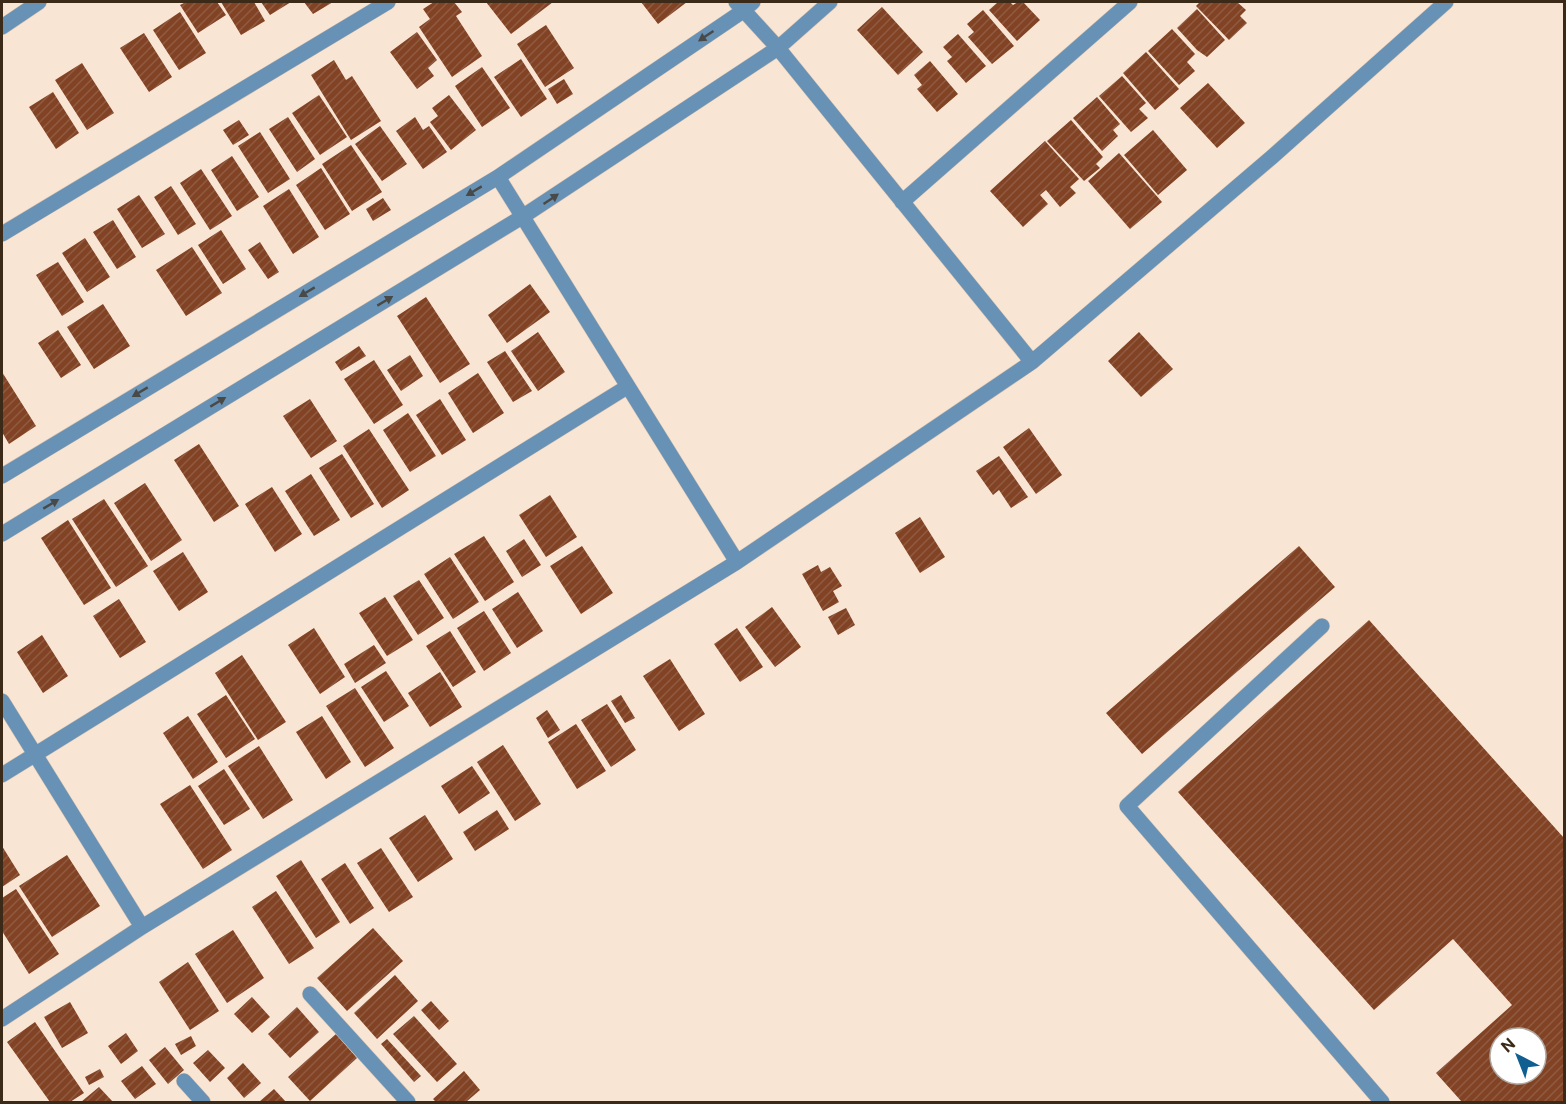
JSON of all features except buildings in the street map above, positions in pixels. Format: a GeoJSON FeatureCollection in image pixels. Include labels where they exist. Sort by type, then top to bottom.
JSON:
{"type":"FeatureCollection","features":[{"type":"Feature","properties":{"kind":"street"},"geometry":{"type":"LineString","coordinates":[[2,27],[39,2]]}},
{"type":"Feature","properties":{"kind":"street"},"geometry":{"type":"LineString","coordinates":[[2,234],[388,2]]}},
{"type":"Feature","properties":{"kind":"street"},"geometry":{"type":"LineString","coordinates":[[2,534],[522,217],[778,48],[830,2]]}},
{"type":"Feature","properties":{"kind":"street"},"geometry":{"type":"LineString","coordinates":[[903,202],[1130,2]]}},
{"type":"Feature","properties":{"kind":"street"},"geometry":{"type":"LineString","coordinates":[[2,1019],[142,927],[737,562],[1032,362],[1272,157],[1446,2]]}},
{"type":"Feature","properties":{"kind":"street"},"geometry":{"type":"LineString","coordinates":[[2,476],[498,177],[744,5],[1032,362]]}},
{"type":"Feature","properties":{"kind":"street"},"geometry":{"type":"LineString","coordinates":[[498,177],[737,562]]}},
{"type":"Feature","properties":{"kind":"street"},"geometry":{"type":"LineString","coordinates":[[2,775],[627,387]]}},
{"type":"Feature","properties":{"kind":"street"},"geometry":{"type":"LineString","coordinates":[[1322,626],[1127,806],[1382,1102]]}},
{"type":"Feature","properties":{"kind":"street"},"geometry":{"type":"LineString","coordinates":[[2,701],[142,927]]}},
{"type":"Feature","properties":{"kind":"street"},"geometry":{"type":"LineString","coordinates":[[310,994],[408,1102]]}},
{"type":"Feature","properties":{"kind":"street"},"geometry":{"type":"LineString","coordinates":[[184,1081],[203,1102]]}}]}
